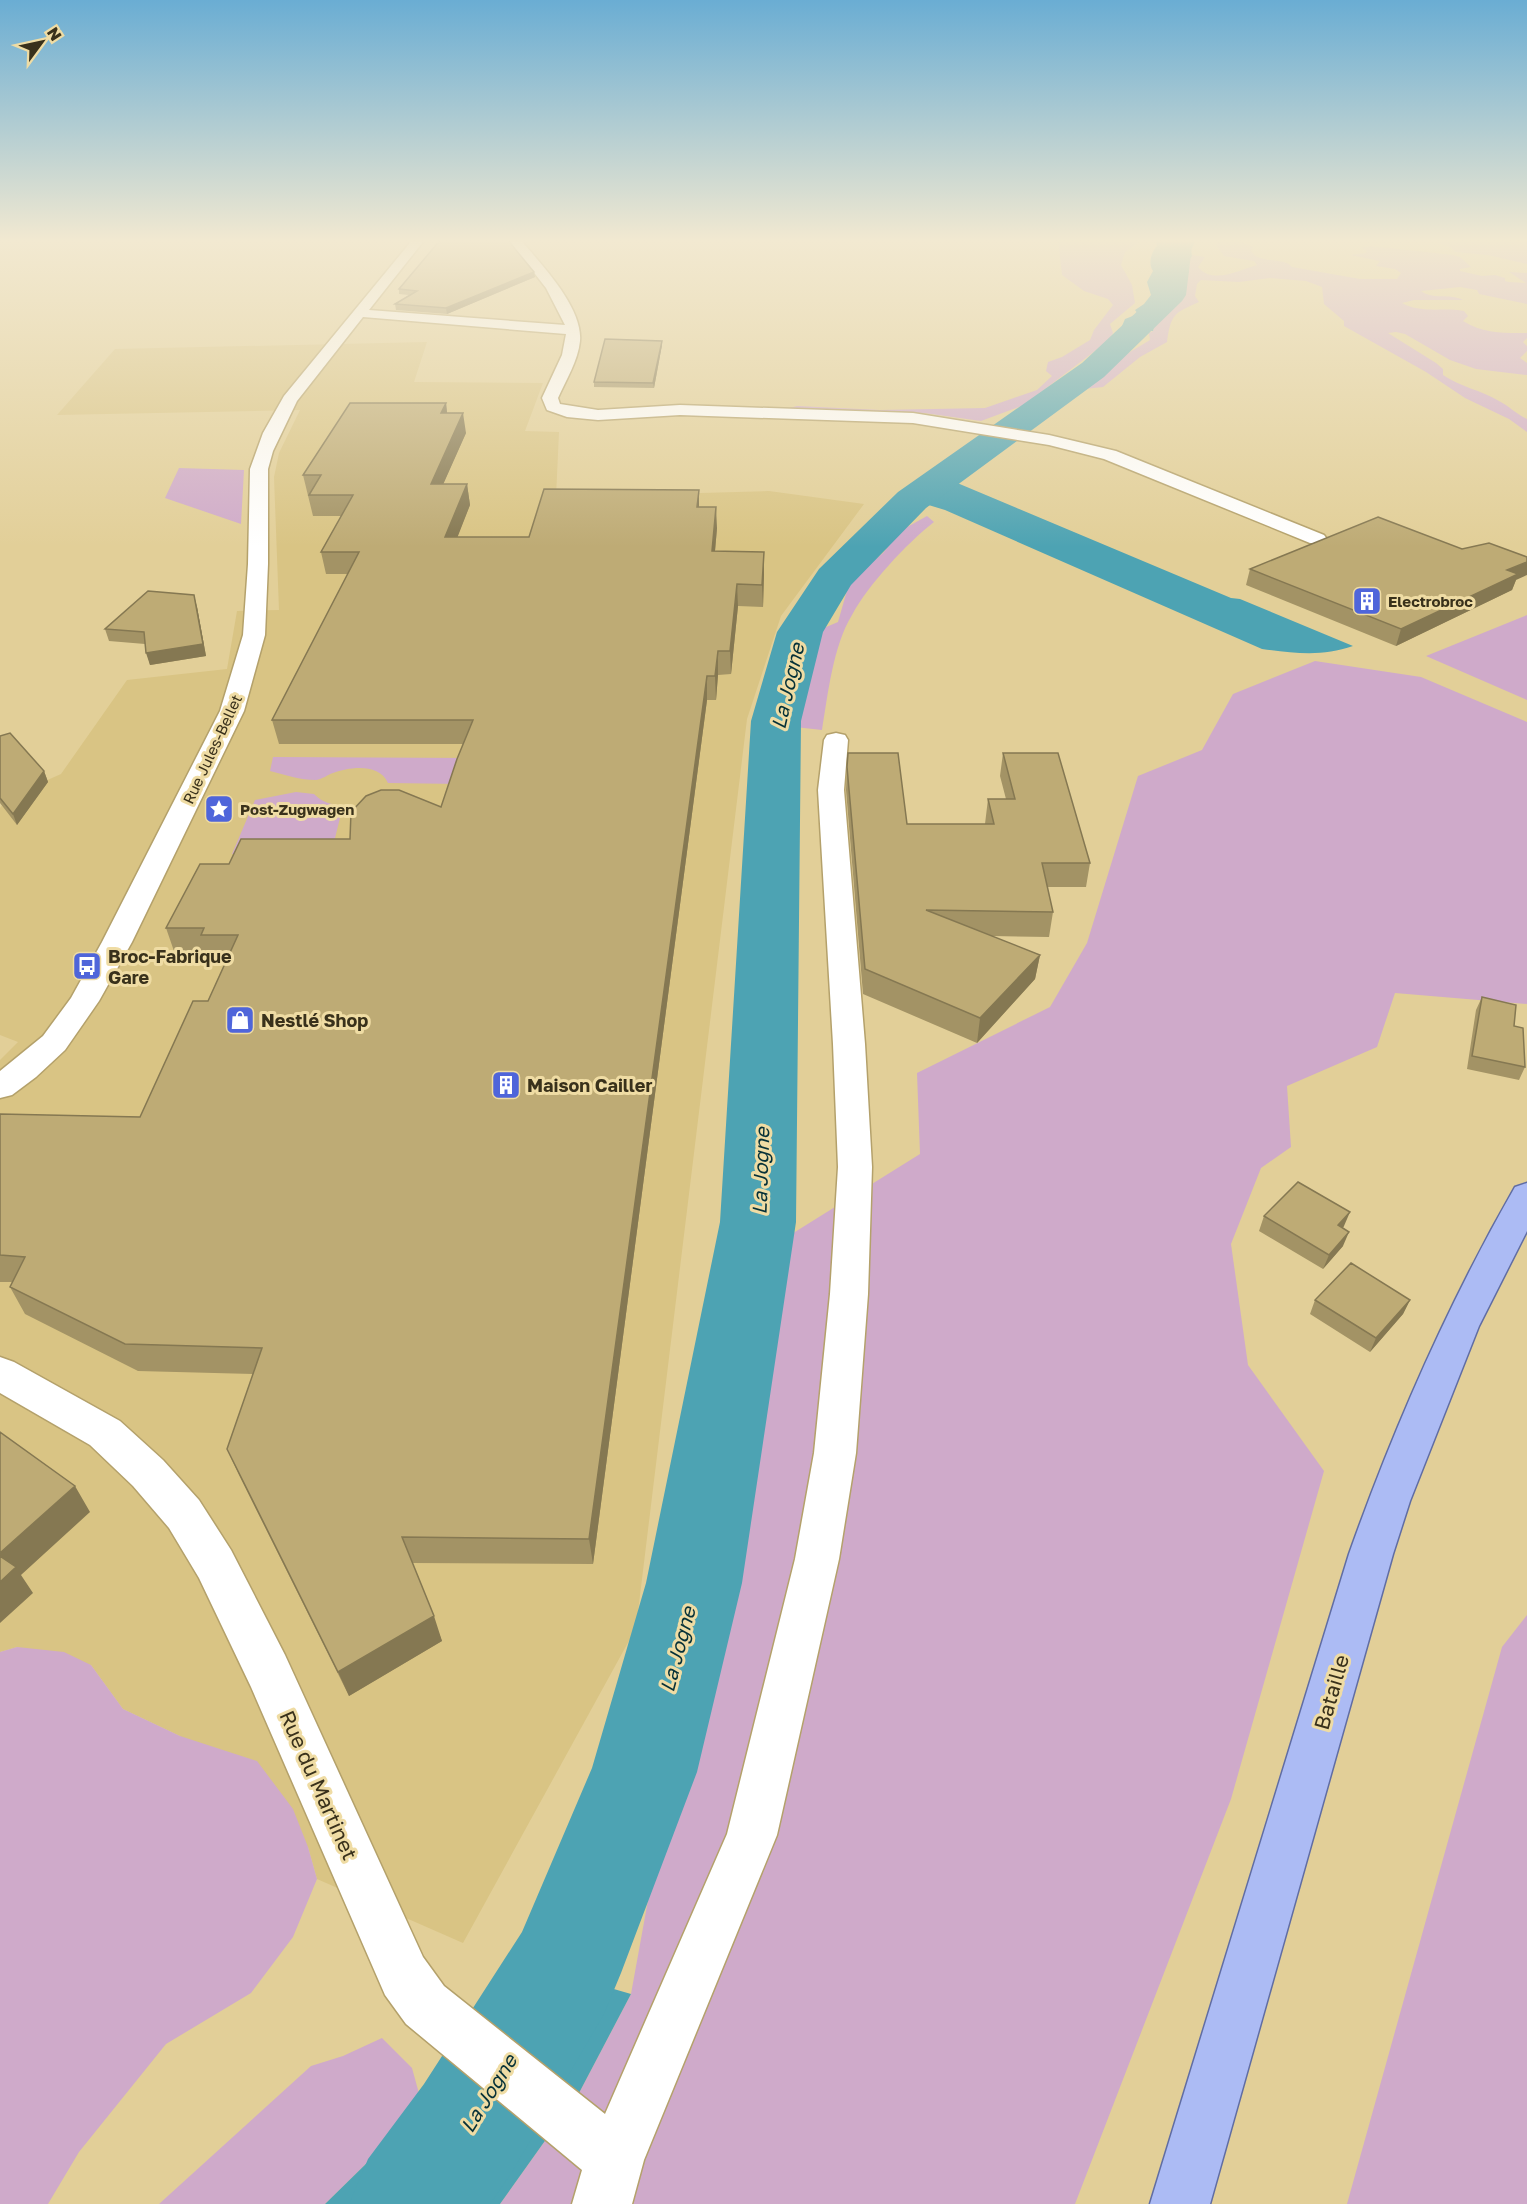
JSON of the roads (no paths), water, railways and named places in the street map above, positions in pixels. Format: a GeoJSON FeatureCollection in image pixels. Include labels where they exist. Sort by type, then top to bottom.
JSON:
{"type":"FeatureCollection","features":[{"type":"Feature","properties":{"kind":"main road","name":"Bataille"},"geometry":{"type":"LineString","coordinates":[[1180,2204],[1371,1554],[1389,1501],[1460,1326],[1527,1196]]}},
{"type":"Feature","properties":{"kind":"street","name":"Rue Jules-Bellet"},"geometry":{"type":"LineString","coordinates":[[0,1087],[26,1069],[54,1043],[84,1001],[117,942],[232,711],[254,634],[258,564],[257,486],[262,454],[290,399],[337,341]]}},
{"type":"Feature","properties":{"kind":"street"},"geometry":{"type":"LineString","coordinates":[[573,341],[550,398],[553,407],[563,412],[589,414],[690,410],[914,418],[963,424],[1049,440],[1110,455],[1317,539]]}},
{"type":"Feature","properties":{"kind":"street"},"geometry":{"type":"LineString","coordinates":[[608,2181],[752,1835],[817,1558],[835,1453],[849,1294],[855,1167],[849,1044],[831,790],[836,740]]}},
{"type":"Feature","properties":{"kind":"street","name":"Rue du Martinet"},"geometry":{"type":"LineString","coordinates":[[0,1373],[105,1433],[148,1473],[183,1514],[215,1564],[268,1671],[404,1976],[426,2005],[569,2121],[608,2181]]}},
{"type":"Feature","properties":{"kind":"water"},"geometry":{"type":"Polygon","coordinates":[[[943,477],[1231,598],[1240,599],[1353,646],[1319,653],[1262,649],[945,510],[912,500],[943,477]]]}},
{"type":"Feature","properties":{"kind":"water"},"geometry":{"type":"Polygon","coordinates":[[[517,1961],[631,1994],[579,2093],[500,2204],[325,2204],[423,2108],[517,1961]]]}},
{"type":"Feature","properties":{"kind":"waterway","name":"La Jogne"},"geometry":{"type":"LineString","coordinates":[[413,2204],[468,2128],[563,1973],[644,1772],[694,1583],[758,1222],[776,721],[800,632],[834,578],[912,500],[1093,370],[1124,341]]}},
{"type":"Feature","properties":{"kind":"place","name":"Electrobroc"},"geometry":{"type":"Point","coordinates":[1367,601]}},
{"type":"Feature","properties":{"kind":"place","name":"Post-Zugwagen"},"geometry":{"type":"Point","coordinates":[219,809]}},
{"type":"Feature","properties":{"kind":"place","name":"Broc-Fabrique Gare"},"geometry":{"type":"Point","coordinates":[87,966]}},
{"type":"Feature","properties":{"kind":"place","name":"Nestlé Shop"},"geometry":{"type":"Point","coordinates":[240,1020]}},
{"type":"Feature","properties":{"kind":"place","name":"Maison Cailler"},"geometry":{"type":"Point","coordinates":[506,1085]}}]}
